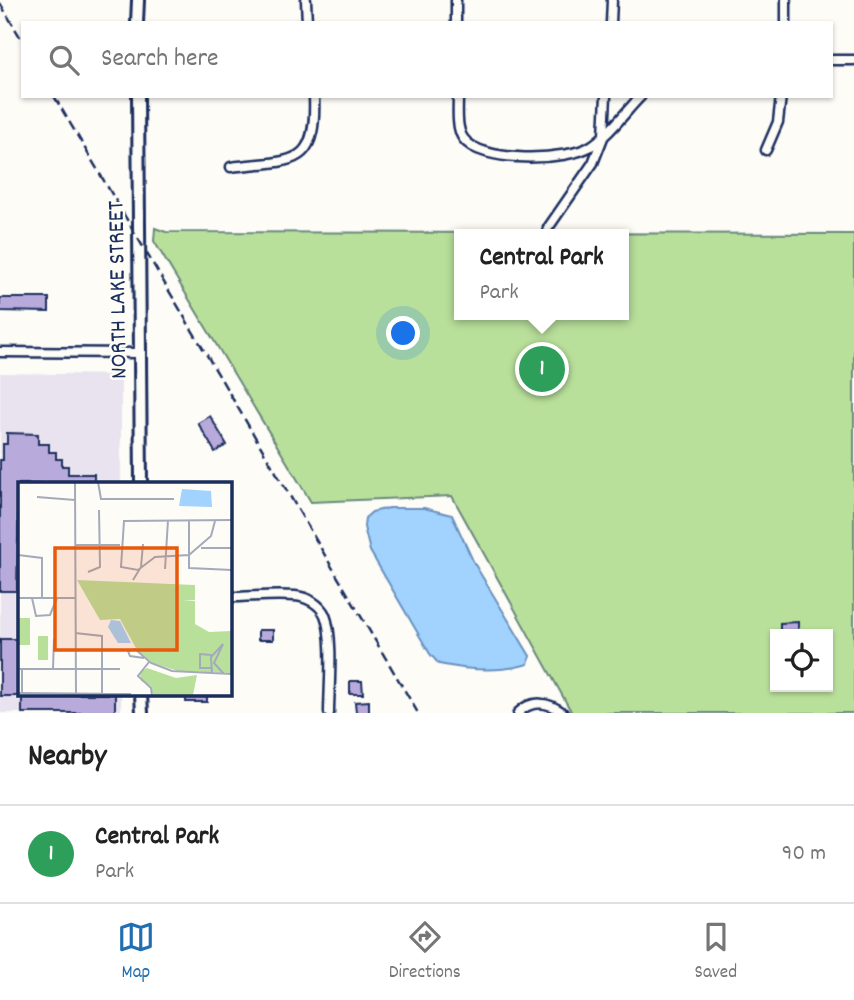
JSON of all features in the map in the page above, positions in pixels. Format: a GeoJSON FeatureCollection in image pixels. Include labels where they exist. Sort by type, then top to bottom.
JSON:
{"type":"FeatureCollection","features":[{"type":"Feature","properties":{"kind":"street"},"geometry":{"type":"LineString","coordinates":[[137,21],[138,0]]}},
{"type":"Feature","properties":{"kind":"street"},"geometry":{"type":"LineString","coordinates":[[306,0],[307,21]]}},
{"type":"Feature","properties":{"kind":"street"},"geometry":{"type":"LineString","coordinates":[[456,0],[456,21]]}},
{"type":"Feature","properties":{"kind":"street"},"geometry":{"type":"LineString","coordinates":[[611,21],[612,0]]}},
{"type":"Feature","properties":{"kind":"street"},"geometry":{"type":"LineString","coordinates":[[786,0],[786,21]]}},
{"type":"Feature","properties":{"kind":"street"},"geometry":{"type":"LineString","coordinates":[[833,60],[854,60]]}},
{"type":"Feature","properties":{"kind":"street","name":"NORTH LAKE STREET"},"geometry":{"type":"LineString","coordinates":[[138,98],[141,482]]}},
{"type":"Feature","properties":{"kind":"street"},"geometry":{"type":"LineString","coordinates":[[231,167],[293,159],[309,148],[314,132],[314,98]]}},
{"type":"Feature","properties":{"kind":"street"},"geometry":{"type":"LineString","coordinates":[[458,98],[458,125],[462,137],[470,146],[505,156],[558,156],[577,153],[604,135],[639,98]]}},
{"type":"Feature","properties":{"kind":"street"},"geometry":{"type":"LineString","coordinates":[[548,228],[593,163],[604,135],[606,98]]}},
{"type":"Feature","properties":{"kind":"street"},"geometry":{"type":"LineString","coordinates":[[766,150],[778,122],[781,98]]}},
{"type":"Feature","properties":{"kind":"street"},"geometry":{"type":"LineString","coordinates":[[0,352],[141,354]]}},
{"type":"Feature","properties":{"kind":"street"},"geometry":{"type":"LineString","coordinates":[[231,597],[295,596],[308,599],[319,606],[325,615],[329,631],[329,713]]}},
{"type":"Feature","properties":{"kind":"street"},"geometry":{"type":"LineString","coordinates":[[518,713],[535,703],[546,704],[564,713]]}},
{"type":"Feature","properties":{"kind":"shaded area"},"geometry":{"type":"Polygon","coordinates":[[[0,373],[121,375],[121,482],[18,482],[18,696],[121,696],[121,713],[0,713],[0,373]]]}},
{"type":"Feature","properties":{"kind":"green space"},"geometry":{"type":"Polygon","coordinates":[[[155,228],[166,232],[454,233],[454,320],[629,320],[629,233],[854,234],[854,713],[572,713],[452,496],[311,502],[154,241],[155,228]]]}},
{"type":"Feature","properties":{"kind":"water"},"geometry":{"type":"Polygon","coordinates":[[[389,508],[424,508],[452,515],[474,563],[530,656],[528,664],[495,670],[472,669],[439,664],[430,654],[370,551],[364,527],[365,518],[372,512],[389,508]]]}},
{"type":"Feature","properties":{"kind":"building"},"geometry":{"type":"Polygon","coordinates":[[[0,298],[49,298],[49,312],[0,311],[0,298]]]}},
{"type":"Feature","properties":{"kind":"building"},"geometry":{"type":"Polygon","coordinates":[[[210,416],[227,445],[215,452],[198,423],[210,416]]]}},
{"type":"Feature","properties":{"kind":"building"},"geometry":{"type":"Polygon","coordinates":[[[7,433],[38,434],[38,444],[49,444],[49,452],[56,452],[56,459],[62,459],[62,466],[68,466],[68,474],[94,474],[94,482],[18,482],[17,591],[0,591],[0,460],[3,460],[3,444],[7,444],[7,433]]]}},
{"type":"Feature","properties":{"kind":"building"},"geometry":{"type":"Polygon","coordinates":[[[798,622],[798,629],[780,629],[780,623],[798,622]]]}},
{"type":"Feature","properties":{"kind":"building"},"geometry":{"type":"Polygon","coordinates":[[[258,630],[273,630],[273,640],[258,640],[258,630]]]}},
{"type":"Feature","properties":{"kind":"building"},"geometry":{"type":"Polygon","coordinates":[[[0,639],[18,639],[18,696],[0,696],[0,639]]]}},
{"type":"Feature","properties":{"kind":"building"},"geometry":{"type":"Polygon","coordinates":[[[350,681],[362,681],[363,694],[350,694],[350,681]]]}},
{"type":"Feature","properties":{"kind":"building"},"geometry":{"type":"Polygon","coordinates":[[[22,696],[115,696],[115,713],[22,713],[22,696]]]}},
{"type":"Feature","properties":{"kind":"building"},"geometry":{"type":"Polygon","coordinates":[[[186,696],[207,696],[207,702],[186,702],[186,696]]]}},
{"type":"Feature","properties":{"kind":"building"},"geometry":{"type":"Polygon","coordinates":[[[369,701],[369,713],[356,713],[355,702],[369,701]]]}},
{"type":"Feature","properties":{"kind":"railway"},"geometry":{"type":"LineString","coordinates":[[0,3],[21,39]]}},
{"type":"Feature","properties":{"kind":"railway"},"geometry":{"type":"LineString","coordinates":[[55,98],[418,713]]}},
{"type":"Feature","properties":{"kind":"place","name":"Central Park"},"geometry":{"type":"Point","coordinates":[542,369]}}]}
